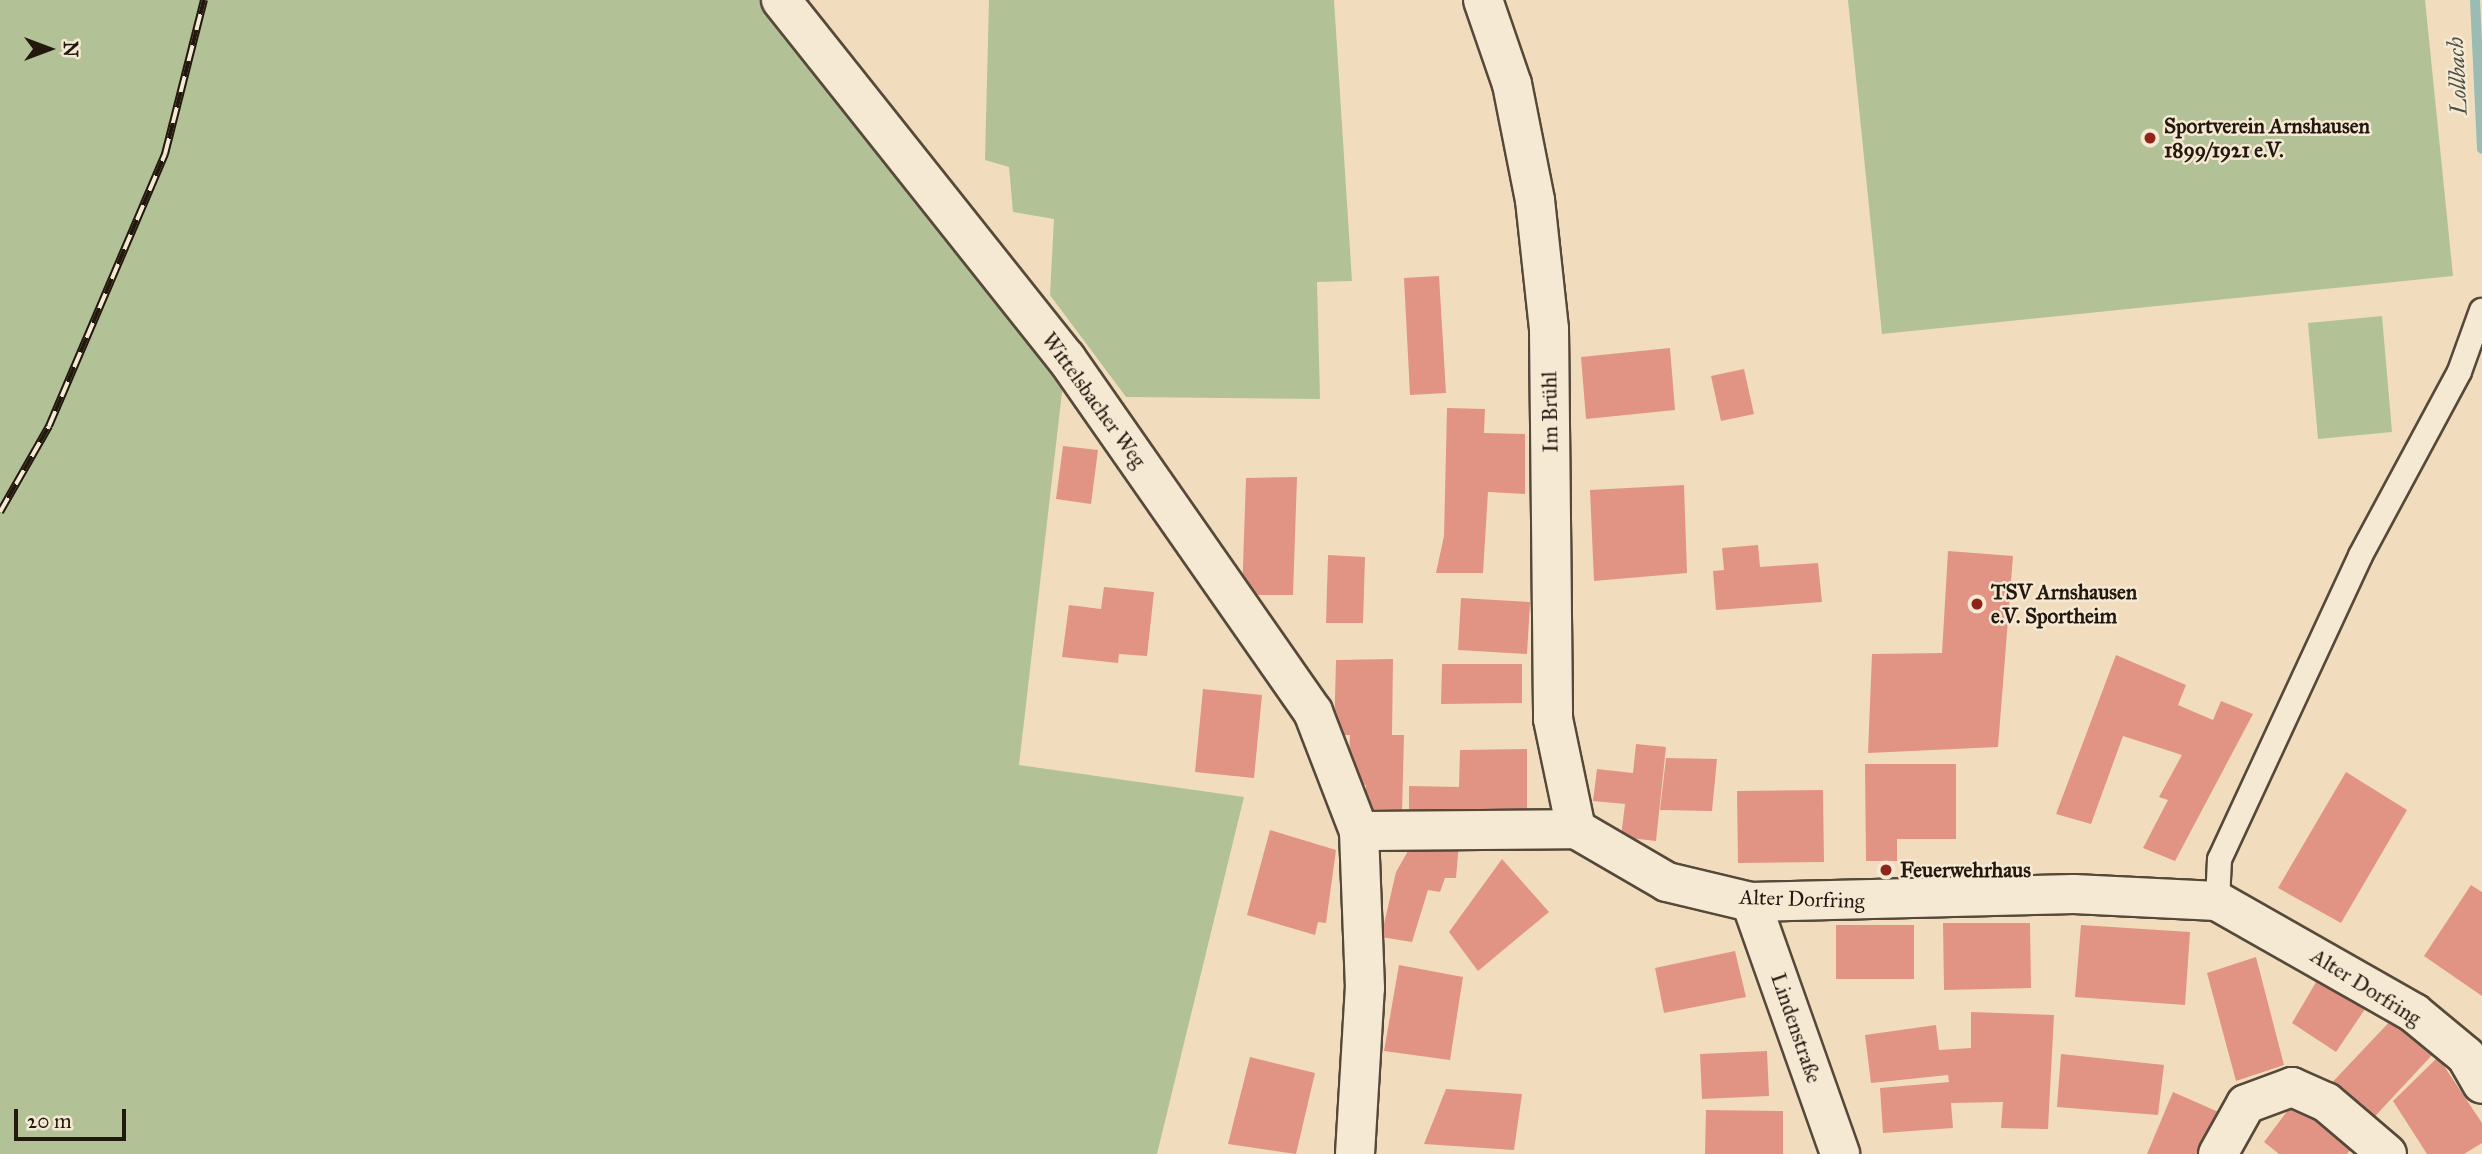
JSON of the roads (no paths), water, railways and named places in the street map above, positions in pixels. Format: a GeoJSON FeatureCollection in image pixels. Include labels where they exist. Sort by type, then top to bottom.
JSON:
{"type":"FeatureCollection","features":[{"type":"Feature","properties":{"kind":"street","name":"Wittelsbacher Weg"},"geometry":{"type":"LineString","coordinates":[[781,0],[1066,358],[1313,712],[1359,831]]}},
{"type":"Feature","properties":{"kind":"street","name":"Im Brühl"},"geometry":{"type":"LineString","coordinates":[[1483,0],[1512,84],[1535,200],[1549,329],[1553,719],[1576,829]]}},
{"type":"Feature","properties":{"kind":"street"},"geometry":{"type":"LineString","coordinates":[[1355,1154],[1366,988],[1359,831],[1576,829]]}},
{"type":"Feature","properties":{"kind":"street","name":"Alter Dorfring"},"geometry":{"type":"LineString","coordinates":[[1576,829],[1669,891],[1751,902],[2074,894],[2217,901],[2414,1013],[2466,1056],[2482,1084]]}},
{"type":"Feature","properties":{"kind":"street","name":"Lindenstraße"},"geometry":{"type":"LineString","coordinates":[[1751,902],[1840,1154]]}},
{"type":"Feature","properties":{"kind":"street"},"geometry":{"type":"LineString","coordinates":[[2218,1154],[2246,1104],[2292,1087],[2326,1102],[2387,1154]]}},
{"type":"Feature","properties":{"kind":"lane"},"geometry":{"type":"LineString","coordinates":[[2217,901],[2219,859],[2360,555],[2459,371],[2481,310]]}},
{"type":"Feature","properties":{"kind":"waterway","name":"Lollbach"},"geometry":{"type":"LineString","coordinates":[[2475,0],[2482,149]]}},
{"type":"Feature","properties":{"kind":"railway"},"geometry":{"type":"LineString","coordinates":[[0,512],[49,426],[165,154],[204,0]]}},
{"type":"Feature","properties":{"kind":"place","name":"Sportverein Arnshausen 1899/1921 e.V."},"geometry":{"type":"Point","coordinates":[2150,138]}},
{"type":"Feature","properties":{"kind":"place","name":"TSV Arnshausen e.V. Sportheim"},"geometry":{"type":"Point","coordinates":[1977,604]}},
{"type":"Feature","properties":{"kind":"place","name":"Feuerwehrhaus"},"geometry":{"type":"Point","coordinates":[1886,870]}}]}
